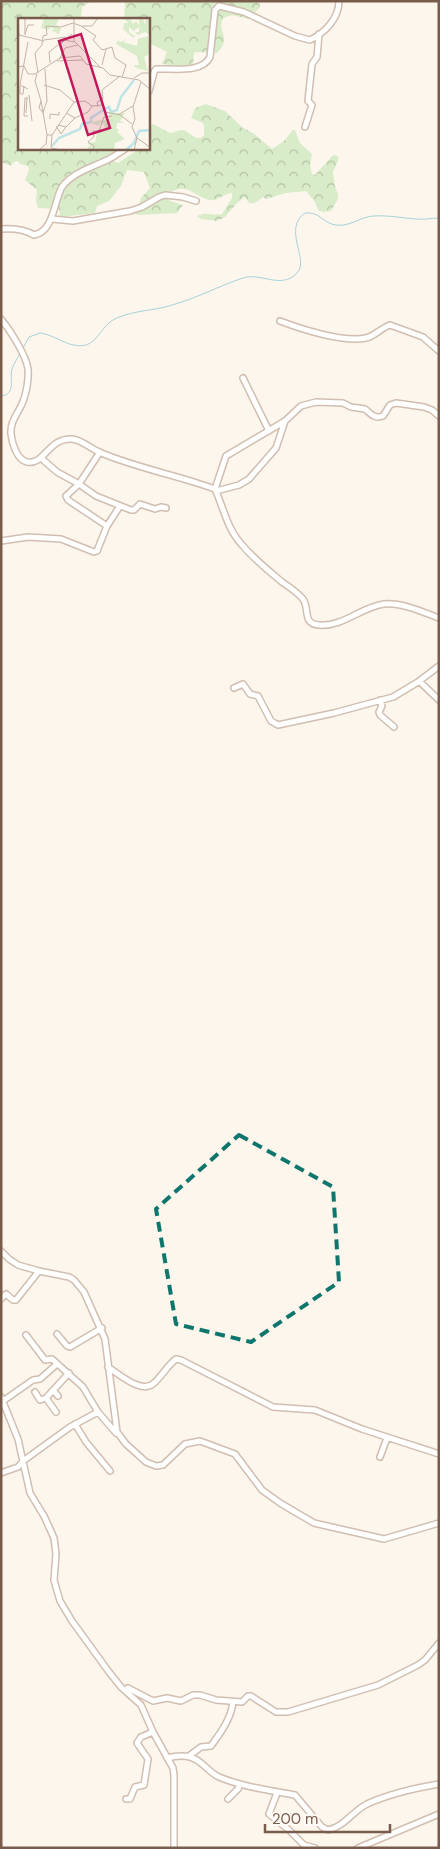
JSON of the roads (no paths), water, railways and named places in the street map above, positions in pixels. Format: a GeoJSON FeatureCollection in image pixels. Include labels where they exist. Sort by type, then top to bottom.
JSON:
{"type":"FeatureCollection","features":[{"type":"Feature","properties":{"kind":"street"},"geometry":{"type":"LineString","coordinates":[[150,87],[156,69],[193,68],[199,67],[208,61],[215,10],[219,6],[244,12],[307,40],[313,39],[332,22],[338,10],[339,1]]}},
{"type":"Feature","properties":{"kind":"street"},"geometry":{"type":"LineString","coordinates":[[305,127],[312,105],[308,101],[312,63],[317,57],[319,34]]}},
{"type":"Feature","properties":{"kind":"street"},"geometry":{"type":"LineString","coordinates":[[1,229],[18,229],[37,236],[52,219],[61,189],[65,184],[79,172],[111,159],[124,150]]}},
{"type":"Feature","properties":{"kind":"street"},"geometry":{"type":"LineString","coordinates":[[52,219],[73,221],[130,211],[165,195],[196,201]]}},
{"type":"Feature","properties":{"kind":"street"},"geometry":{"type":"LineString","coordinates":[[1,319],[16,341],[28,370],[26,390],[21,406],[12,422],[11,435],[21,459],[28,462],[42,458],[56,442],[70,439],[82,442],[100,452],[215,490],[239,485],[249,479],[276,448],[285,420]]}},
{"type":"Feature","properties":{"kind":"street"},"geometry":{"type":"LineString","coordinates":[[280,321],[306,330],[350,339],[366,338],[390,325],[423,337],[439,351]]}},
{"type":"Feature","properties":{"kind":"street"},"geometry":{"type":"LineString","coordinates":[[243,378],[269,430]]}},
{"type":"Feature","properties":{"kind":"street"},"geometry":{"type":"LineString","coordinates":[[439,416],[432,410],[424,407],[396,403],[390,405],[382,416],[377,418],[364,408],[351,407],[343,403],[316,402],[301,406],[285,420],[225,457],[215,490],[222,512],[241,545],[262,566],[303,600],[308,620],[312,623],[322,625],[335,624],[386,604],[412,609],[439,618]]}},
{"type":"Feature","properties":{"kind":"street"},"geometry":{"type":"LineString","coordinates":[[100,452],[79,484],[67,494],[67,499],[107,526]]}},
{"type":"Feature","properties":{"kind":"street"},"geometry":{"type":"LineString","coordinates":[[42,458],[57,472],[96,496],[120,506],[133,510],[140,504],[155,509],[166,508]]}},
{"type":"Feature","properties":{"kind":"street"},"geometry":{"type":"LineString","coordinates":[[1,541],[28,537],[61,539],[96,552],[107,526],[120,506]]}},
{"type":"Feature","properties":{"kind":"street"},"geometry":{"type":"LineString","coordinates":[[234,688],[243,684],[250,694],[258,696],[271,721],[278,725],[334,713],[400,694],[439,666]]}},
{"type":"Feature","properties":{"kind":"street"},"geometry":{"type":"LineString","coordinates":[[419,681],[439,700]]}},
{"type":"Feature","properties":{"kind":"street"},"geometry":{"type":"LineString","coordinates":[[380,700],[382,704],[380,715],[394,727]]}},
{"type":"Feature","properties":{"kind":"street"},"geometry":{"type":"LineString","coordinates":[[1,1251],[18,1264],[74,1280],[84,1292],[102,1328],[105,1339],[116,1428],[121,1439]]}},
{"type":"Feature","properties":{"kind":"street"},"geometry":{"type":"LineString","coordinates":[[1,1299],[6,1294],[13,1300],[16,1300],[39,1271]]}},
{"type":"Feature","properties":{"kind":"street"},"geometry":{"type":"LineString","coordinates":[[57,1334],[70,1347],[102,1328]]}},
{"type":"Feature","properties":{"kind":"street"},"geometry":{"type":"LineString","coordinates":[[26,1335],[45,1360],[51,1358],[69,1373],[82,1387],[98,1412],[121,1439],[146,1462],[156,1466],[163,1465],[185,1444],[200,1441],[230,1451],[239,1457],[259,1487],[306,1520],[384,1539],[439,1523]]}},
{"type":"Feature","properties":{"kind":"street"},"geometry":{"type":"LineString","coordinates":[[108,1367],[139,1386],[146,1388],[153,1385],[176,1359],[181,1360],[273,1407],[315,1410],[387,1438],[439,1454]]}},
{"type":"Feature","properties":{"kind":"street"},"geometry":{"type":"LineString","coordinates":[[57,1364],[40,1379],[33,1380],[2,1399],[18,1440],[30,1493],[44,1516],[54,1538],[56,1554],[54,1580],[60,1601],[121,1687],[141,1704],[167,1758],[174,1778],[174,1848]]}},
{"type":"Feature","properties":{"kind":"street"},"geometry":{"type":"LineString","coordinates":[[35,1392],[40,1400],[46,1398],[69,1373]]}},
{"type":"Feature","properties":{"kind":"street"},"geometry":{"type":"LineString","coordinates":[[53,1390],[58,1396]]}},
{"type":"Feature","properties":{"kind":"street"},"geometry":{"type":"LineString","coordinates":[[46,1398],[56,1412]]}},
{"type":"Feature","properties":{"kind":"street"},"geometry":{"type":"LineString","coordinates":[[1,1473],[18,1467],[23,1461],[75,1424],[98,1412]]}},
{"type":"Feature","properties":{"kind":"street"},"geometry":{"type":"LineString","coordinates":[[75,1424],[86,1442],[110,1471]]}},
{"type":"Feature","properties":{"kind":"street"},"geometry":{"type":"LineString","coordinates":[[380,1457],[387,1438]]}},
{"type":"Feature","properties":{"kind":"street"},"geometry":{"type":"LineString","coordinates":[[121,1687],[124,1686],[153,1701],[167,1698],[181,1701],[193,1695],[200,1695],[216,1700],[233,1702],[236,1700],[242,1702],[248,1696],[251,1696],[276,1712],[288,1712],[367,1689],[418,1665],[425,1660],[439,1642]]}},
{"type":"Feature","properties":{"kind":"street"},"geometry":{"type":"LineString","coordinates":[[189,1756],[201,1747],[208,1748],[211,1746],[225,1727],[232,1711],[233,1702]]}},
{"type":"Feature","properties":{"kind":"street"},"geometry":{"type":"LineString","coordinates":[[126,1799],[130,1799],[135,1787],[144,1785],[148,1759],[138,1745],[139,1740],[153,1732]]}},
{"type":"Feature","properties":{"kind":"street"},"geometry":{"type":"LineString","coordinates":[[167,1758],[189,1756],[199,1761],[217,1776],[240,1784],[294,1795],[322,1827],[328,1830],[341,1824],[366,1805],[414,1789],[439,1784]]}},
{"type":"Feature","properties":{"kind":"street"},"geometry":{"type":"LineString","coordinates":[[228,1798],[238,1789],[240,1784]]}},
{"type":"Feature","properties":{"kind":"street"},"geometry":{"type":"LineString","coordinates":[[277,1793],[269,1810],[270,1815],[304,1845],[315,1848]]}},
{"type":"Feature","properties":{"kind":"street"},"geometry":{"type":"LineString","coordinates":[[358,1848],[439,1814]]}},
{"type":"Feature","properties":{"kind":"waterway"},"geometry":{"type":"LineString","coordinates":[[22,350],[29,337],[40,333],[74,345],[86,345],[94,340],[112,320],[131,313],[181,302],[243,278],[257,277],[278,280],[291,278],[300,267],[296,227],[305,213],[314,214],[336,225],[373,216],[419,219],[439,218]]}},
{"type":"Feature","properties":{"kind":"waterway"},"geometry":{"type":"LineString","coordinates":[[1,396],[6,395],[11,389],[11,373],[20,353]]}}]}
